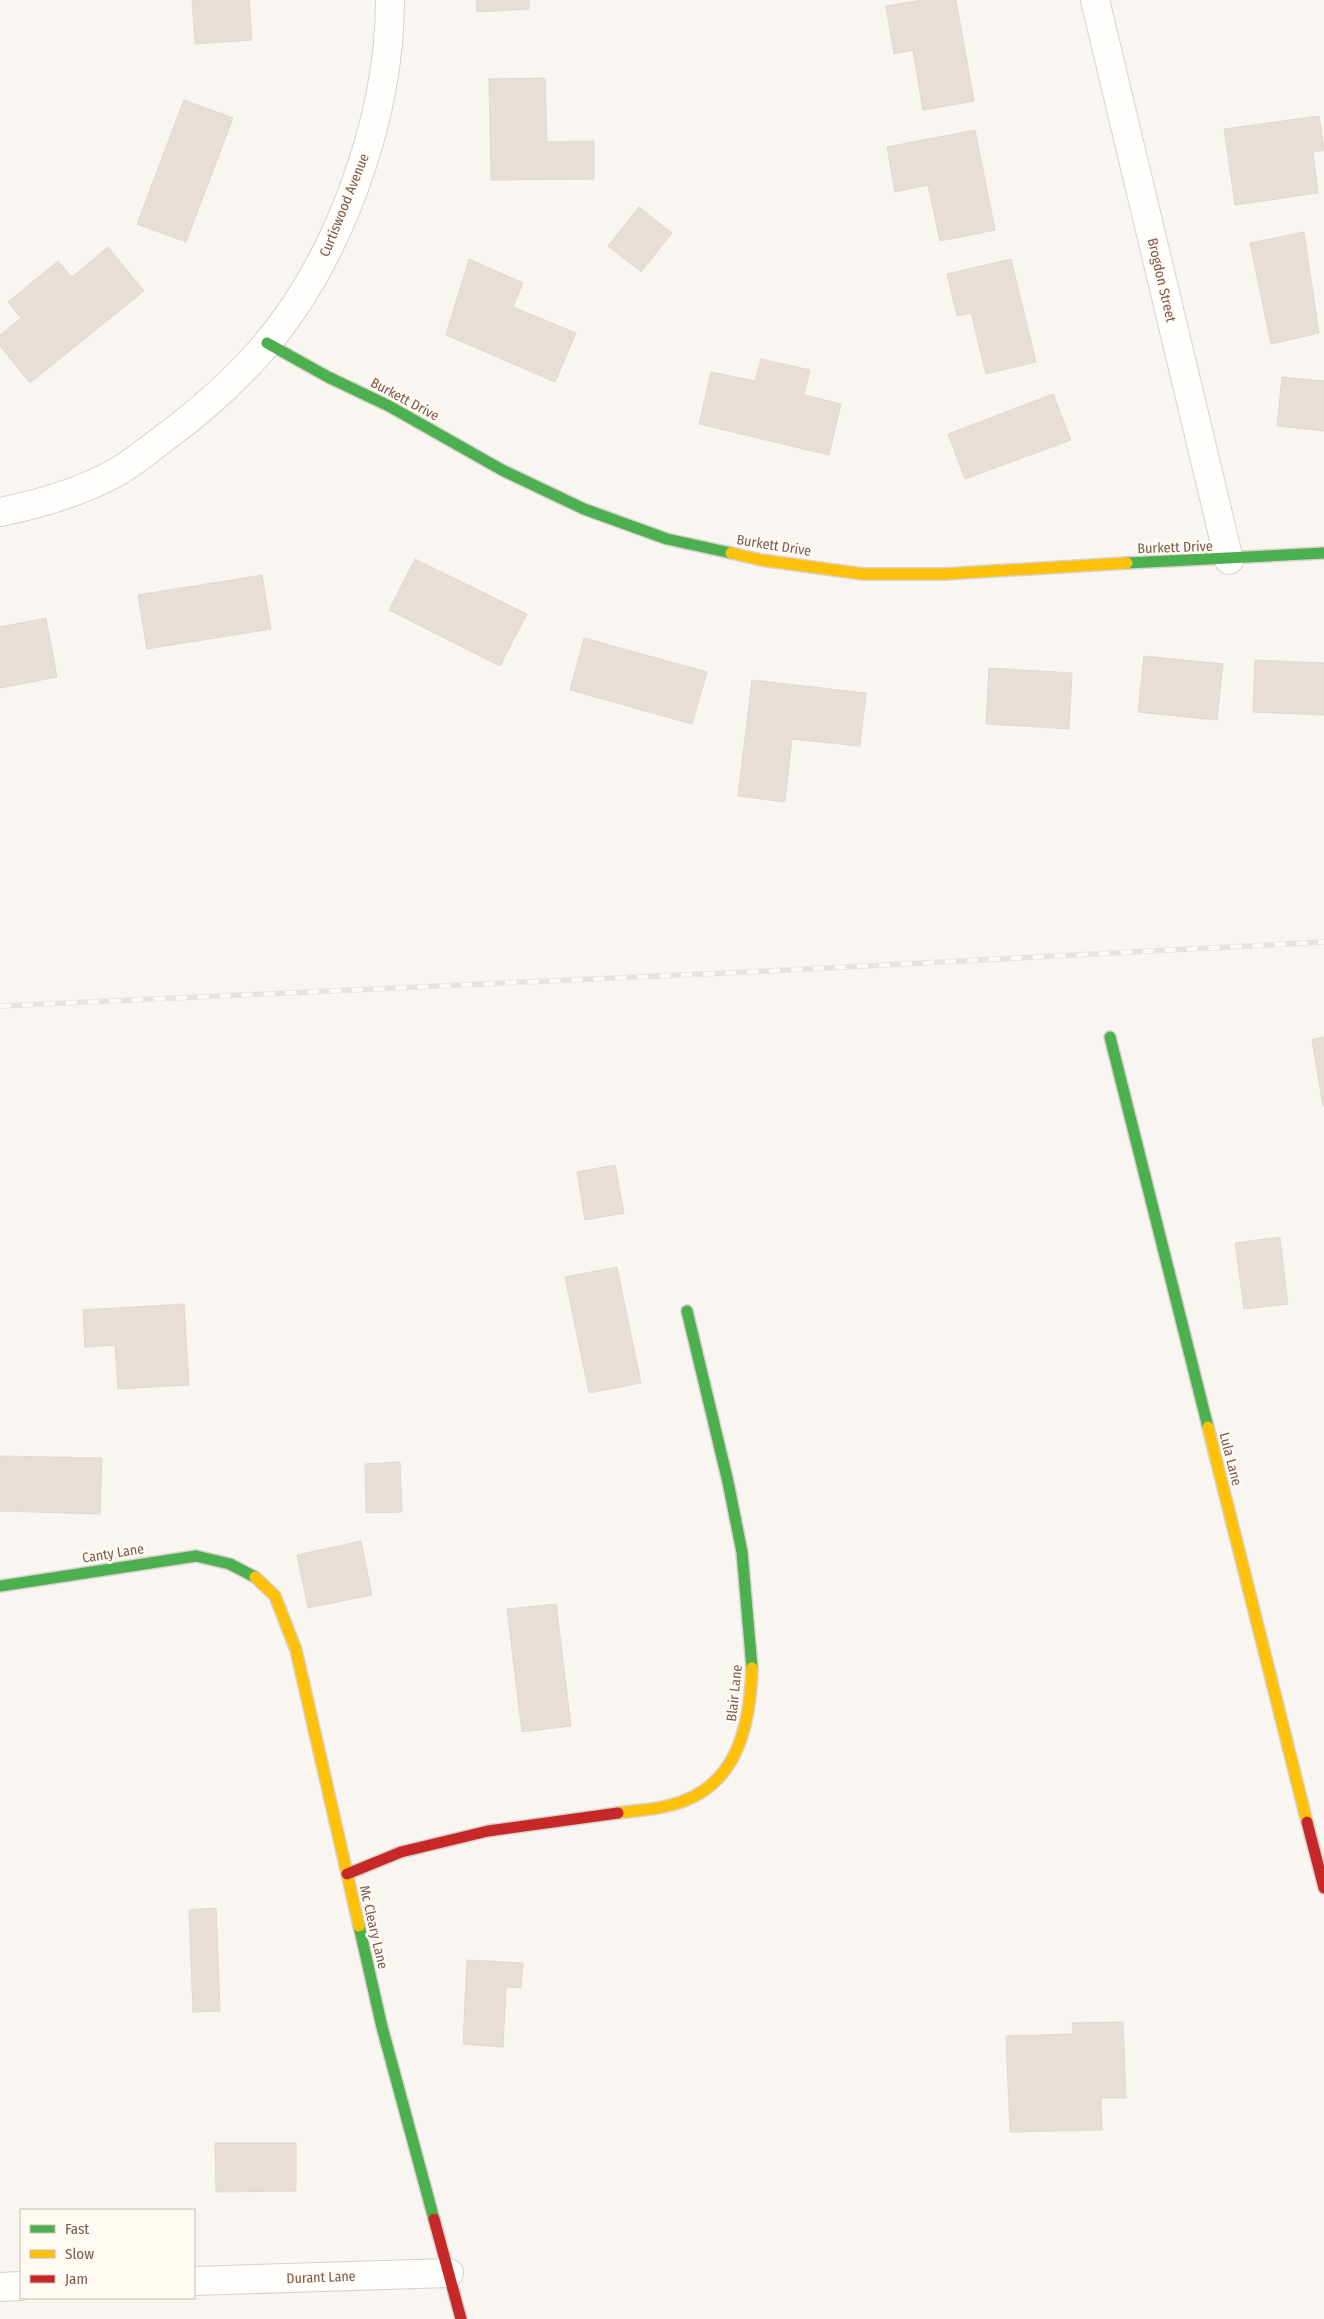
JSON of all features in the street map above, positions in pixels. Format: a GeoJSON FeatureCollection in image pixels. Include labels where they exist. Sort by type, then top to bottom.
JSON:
{"type":"FeatureCollection","features":[{"type":"Feature","properties":{"kind":"street","name":"Curtiswood Avenue"},"geometry":{"type":"LineString","coordinates":[[0,512],[29,506],[82,489],[119,471],[201,411],[267,343],[301,297],[331,244],[359,173],[374,125],[386,73],[390,0]]}},
{"type":"Feature","properties":{"kind":"street","name":"Brogdon Street"},"geometry":{"type":"LineString","coordinates":[[1096,0],[1230,560]]}},
{"type":"Feature","properties":{"kind":"street","name":"Burkett Drive"},"geometry":{"type":"LineString","coordinates":[[267,343],[328,377],[389,406],[502,470],[584,509],[677,542],[761,560],[863,574],[944,574],[1324,554]]}},
{"type":"Feature","properties":{"kind":"street","name":"Lula Lane"},"geometry":{"type":"LineString","coordinates":[[1110,1037],[1324,1888]]}},
{"type":"Feature","properties":{"kind":"street","name":"Blair Lane"},"geometry":{"type":"LineString","coordinates":[[347,1874],[401,1852],[488,1831],[668,1806],[688,1799],[709,1786],[733,1761],[747,1723],[751,1697],[752,1659],[743,1561],[728,1482],[687,1311]]}},
{"type":"Feature","properties":{"kind":"street","name":"Canty Lane"},"geometry":{"type":"LineString","coordinates":[[0,1586],[196,1556],[230,1564]]}},
{"type":"Feature","properties":{"kind":"street","name":"Mc Cleary Lane"},"geometry":{"type":"LineString","coordinates":[[230,1564],[251,1573],[275,1596],[296,1650],[382,2027],[461,2319]]}},
{"type":"Feature","properties":{"kind":"street","name":"Durant Lane"},"geometry":{"type":"LineString","coordinates":[[195,2281],[448,2273]]}},
{"type":"Feature","properties":{"kind":"street"},"geometry":{"type":"LineString","coordinates":[[0,2287],[20,2286]]}},
{"type":"Feature","properties":{"kind":"building"},"geometry":{"type":"Polygon","coordinates":[[[192,0],[249,0],[252,40],[195,44],[192,0]]]}},
{"type":"Feature","properties":{"kind":"building"},"geometry":{"type":"Polygon","coordinates":[[[476,0],[529,0],[529,9],[477,12],[476,0]]]}},
{"type":"Feature","properties":{"kind":"building"},"geometry":{"type":"Polygon","coordinates":[[[922,0],[956,0],[974,101],[923,110],[913,50],[894,54],[886,6],[922,0]]]}},
{"type":"Feature","properties":{"kind":"building"},"geometry":{"type":"Polygon","coordinates":[[[545,78],[547,142],[594,141],[594,179],[491,180],[489,79],[545,78]]]}},
{"type":"Feature","properties":{"kind":"building"},"geometry":{"type":"Polygon","coordinates":[[[184,100],[233,118],[186,242],[137,224],[184,100]]]}},
{"type":"Feature","properties":{"kind":"building"},"geometry":{"type":"Polygon","coordinates":[[[1319,116],[1324,150],[1313,152],[1318,193],[1235,205],[1224,129],[1319,116]]]}},
{"type":"Feature","properties":{"kind":"building"},"geometry":{"type":"Polygon","coordinates":[[[975,130],[995,230],[940,241],[928,185],[895,192],[887,147],[975,130]]]}},
{"type":"Feature","properties":{"kind":"building"},"geometry":{"type":"Polygon","coordinates":[[[639,207],[672,233],[641,272],[608,246],[639,207]]]}},
{"type":"Feature","properties":{"kind":"building"},"geometry":{"type":"Polygon","coordinates":[[[1304,232],[1319,333],[1271,344],[1250,243],[1304,232]]]}},
{"type":"Feature","properties":{"kind":"building"},"geometry":{"type":"Polygon","coordinates":[[[108,247],[144,291],[30,383],[0,346],[0,335],[21,318],[8,302],[58,261],[72,277],[108,247]]]}},
{"type":"Feature","properties":{"kind":"building"},"geometry":{"type":"Polygon","coordinates":[[[469,259],[523,283],[513,307],[576,333],[555,382],[446,335],[469,259]]]}},
{"type":"Feature","properties":{"kind":"building"},"geometry":{"type":"Polygon","coordinates":[[[1011,259],[1036,362],[986,374],[971,313],[957,316],[947,274],[1011,259]]]}},
{"type":"Feature","properties":{"kind":"building"},"geometry":{"type":"Polygon","coordinates":[[[761,359],[810,370],[804,395],[841,404],[829,455],[699,424],[711,372],[755,381],[761,359]]]}},
{"type":"Feature","properties":{"kind":"building"},"geometry":{"type":"Polygon","coordinates":[[[1282,377],[1324,381],[1324,431],[1277,426],[1282,377]]]}},
{"type":"Feature","properties":{"kind":"building"},"geometry":{"type":"Polygon","coordinates":[[[1053,394],[1071,440],[965,479],[948,434],[1053,394]]]}},
{"type":"Feature","properties":{"kind":"building"},"geometry":{"type":"Polygon","coordinates":[[[415,559],[527,614],[500,666],[389,610],[415,559]]]}},
{"type":"Feature","properties":{"kind":"building"},"geometry":{"type":"Polygon","coordinates":[[[262,575],[271,629],[147,649],[138,595],[262,575]]]}},
{"type":"Feature","properties":{"kind":"building"},"geometry":{"type":"Polygon","coordinates":[[[46,618],[57,677],[0,688],[0,627],[46,618]]]}},
{"type":"Feature","properties":{"kind":"building"},"geometry":{"type":"Polygon","coordinates":[[[584,638],[707,672],[692,724],[570,690],[584,638]]]}},
{"type":"Feature","properties":{"kind":"building"},"geometry":{"type":"Polygon","coordinates":[[[1144,656],[1223,664],[1217,720],[1138,712],[1144,656]]]}},
{"type":"Feature","properties":{"kind":"building"},"geometry":{"type":"Polygon","coordinates":[[[1255,660],[1324,663],[1324,715],[1253,712],[1255,660]]]}},
{"type":"Feature","properties":{"kind":"building"},"geometry":{"type":"Polygon","coordinates":[[[989,668],[1072,673],[1069,729],[986,724],[989,668]]]}},
{"type":"Feature","properties":{"kind":"building"},"geometry":{"type":"Polygon","coordinates":[[[752,680],[866,693],[860,746],[792,739],[785,802],[738,796],[752,680]]]}},
{"type":"Feature","properties":{"kind":"building"},"geometry":{"type":"Polygon","coordinates":[[[1324,1037],[1324,1106],[1323,1106],[1312,1040],[1324,1037]]]}},
{"type":"Feature","properties":{"kind":"building"},"geometry":{"type":"Polygon","coordinates":[[[615,1165],[624,1213],[585,1220],[577,1172],[615,1165]]]}},
{"type":"Feature","properties":{"kind":"building"},"geometry":{"type":"Polygon","coordinates":[[[1280,1237],[1288,1304],[1244,1309],[1235,1243],[1280,1237]]]}},
{"type":"Feature","properties":{"kind":"building"},"geometry":{"type":"Polygon","coordinates":[[[617,1267],[641,1383],[589,1393],[565,1277],[617,1267]]]}},
{"type":"Feature","properties":{"kind":"building"},"geometry":{"type":"Polygon","coordinates":[[[184,1304],[189,1385],[118,1389],[115,1345],[85,1347],[83,1310],[184,1304]]]}},
{"type":"Feature","properties":{"kind":"building"},"geometry":{"type":"Polygon","coordinates":[[[0,1456],[102,1458],[100,1514],[0,1511],[0,1456]]]}},
{"type":"Feature","properties":{"kind":"building"},"geometry":{"type":"Polygon","coordinates":[[[400,1462],[402,1512],[366,1513],[365,1464],[400,1462]]]}},
{"type":"Feature","properties":{"kind":"building"},"geometry":{"type":"Polygon","coordinates":[[[361,1541],[372,1595],[308,1608],[297,1555],[361,1541]]]}},
{"type":"Feature","properties":{"kind":"building"},"geometry":{"type":"Polygon","coordinates":[[[556,1604],[571,1726],[522,1732],[507,1609],[556,1604]]]}},
{"type":"Feature","properties":{"kind":"building"},"geometry":{"type":"Polygon","coordinates":[[[216,1908],[220,2011],[193,2012],[189,1910],[216,1908]]]}},
{"type":"Feature","properties":{"kind":"building"},"geometry":{"type":"Polygon","coordinates":[[[467,1960],[523,1963],[521,1988],[506,1987],[503,2047],[463,2044],[467,1960]]]}},
{"type":"Feature","properties":{"kind":"building"},"geometry":{"type":"Polygon","coordinates":[[[1123,2022],[1126,2098],[1101,2098],[1102,2130],[1010,2132],[1006,2036],[1073,2034],[1072,2023],[1123,2022]]]}},
{"type":"Feature","properties":{"kind":"building"},"geometry":{"type":"Polygon","coordinates":[[[215,2143],[296,2143],[296,2191],[216,2192],[215,2143]]]}},
{"type":"Feature","properties":{"kind":"railway"},"geometry":{"type":"LineString","coordinates":[[0,1006],[768,971],[1324,942]]}},
{"type":"Feature","properties":{"kind":"traffic: fast"},"geometry":{"type":"LineString","coordinates":[[267,343],[328,377],[389,406],[502,470],[584,509],[667,539],[731,553]]}},
{"type":"Feature","properties":{"kind":"traffic: fast"},"geometry":{"type":"LineString","coordinates":[[1127,563],[1324,553]]}},
{"type":"Feature","properties":{"kind":"traffic: fast"},"geometry":{"type":"LineString","coordinates":[[1110,1037],[1208,1427]]}},
{"type":"Feature","properties":{"kind":"traffic: fast"},"geometry":{"type":"LineString","coordinates":[[687,1311],[728,1482],[742,1552],[752,1668]]}},
{"type":"Feature","properties":{"kind":"traffic: fast"},"geometry":{"type":"LineString","coordinates":[[0,1586],[196,1556],[230,1564],[255,1577]]}},
{"type":"Feature","properties":{"kind":"traffic: fast"},"geometry":{"type":"LineString","coordinates":[[359,1926],[382,2027],[434,2219]]}},
{"type":"Feature","properties":{"kind":"traffic: slow"},"geometry":{"type":"LineString","coordinates":[[731,553],[761,560],[863,574],[944,574],[1127,563]]}},
{"type":"Feature","properties":{"kind":"traffic: slow"},"geometry":{"type":"LineString","coordinates":[[1208,1427],[1307,1822]]}},
{"type":"Feature","properties":{"kind":"traffic: slow"},"geometry":{"type":"LineString","coordinates":[[255,1577],[275,1596],[296,1650],[359,1926]]}},
{"type":"Feature","properties":{"kind":"traffic: slow"},"geometry":{"type":"LineString","coordinates":[[618,1813],[667,1806],[690,1798],[709,1787],[724,1772],[735,1754],[748,1713],[752,1668]]}},
{"type":"Feature","properties":{"kind":"traffic: jam"},"geometry":{"type":"LineString","coordinates":[[347,1874],[401,1852],[488,1831],[618,1813]]}},
{"type":"Feature","properties":{"kind":"traffic: jam"},"geometry":{"type":"LineString","coordinates":[[1307,1822],[1324,1888]]}},
{"type":"Feature","properties":{"kind":"traffic: jam"},"geometry":{"type":"LineString","coordinates":[[434,2219],[461,2319]]}}]}
